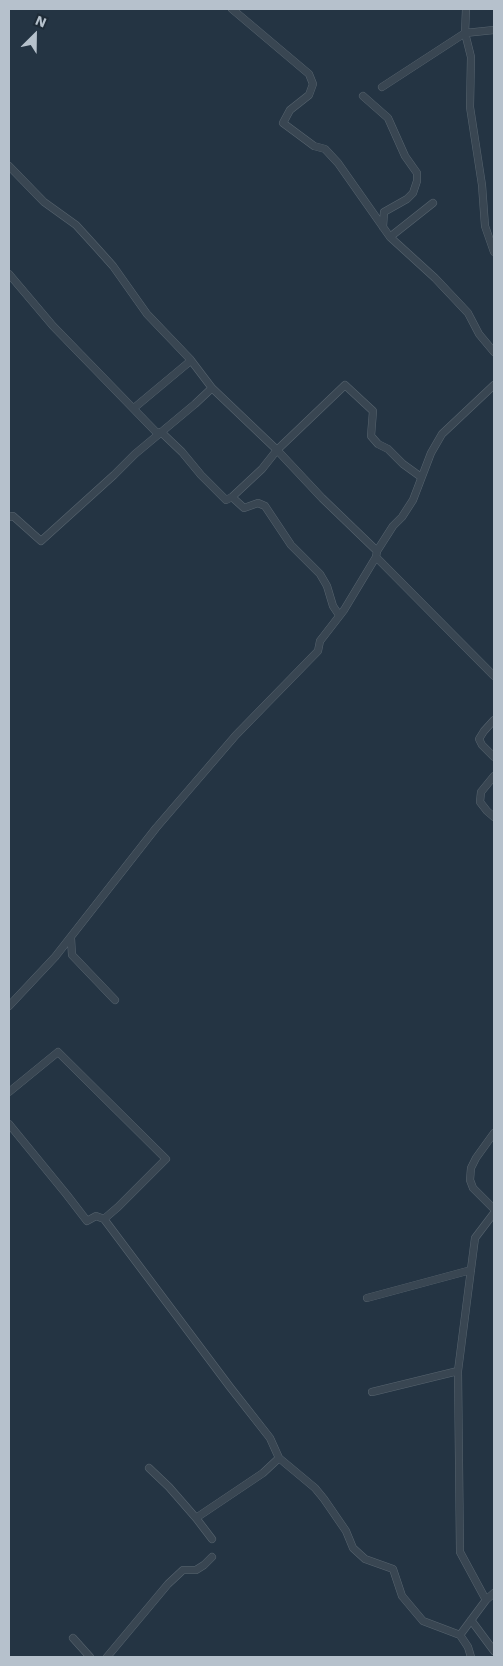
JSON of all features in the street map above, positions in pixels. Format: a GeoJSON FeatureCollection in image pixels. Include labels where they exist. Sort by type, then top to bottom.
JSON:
{"type":"FeatureCollection","features":[{"type":"Feature","properties":{"kind":"street"},"geometry":{"type":"LineString","coordinates":[[232,9],[309,74],[313,84],[309,95],[290,110],[283,123],[314,146],[325,149],[338,163],[390,237],[435,278],[468,313],[479,334],[494,352]]}},
{"type":"Feature","properties":{"kind":"street"},"geometry":{"type":"LineString","coordinates":[[466,9],[464,33],[470,57],[470,107],[482,184],[485,226],[494,252]]}},
{"type":"Feature","properties":{"kind":"street"},"geometry":{"type":"LineString","coordinates":[[382,87],[464,33],[494,30]]}},
{"type":"Feature","properties":{"kind":"street"},"geometry":{"type":"LineString","coordinates":[[363,96],[388,118],[404,156],[417,173],[417,182],[413,193],[407,199],[384,212],[383,227]]}},
{"type":"Feature","properties":{"kind":"street"},"geometry":{"type":"LineString","coordinates":[[9,166],[44,202],[76,225],[113,266],[147,314],[190,359],[212,388],[277,450],[494,676]]}},
{"type":"Feature","properties":{"kind":"street"},"geometry":{"type":"LineString","coordinates":[[390,237],[433,203]]}},
{"type":"Feature","properties":{"kind":"street"},"geometry":{"type":"LineString","coordinates":[[9,274],[53,326],[156,433],[161,432],[182,452],[201,475],[226,500],[232,497],[262,469],[277,450],[346,386],[373,411],[371,436],[378,444],[388,448],[403,464],[421,477]]}},
{"type":"Feature","properties":{"kind":"street"},"geometry":{"type":"LineString","coordinates":[[134,408],[188,363],[190,359]]}},
{"type":"Feature","properties":{"kind":"street"},"geometry":{"type":"LineString","coordinates":[[9,1005],[71,938],[156,828],[236,735],[318,651],[320,641],[339,616],[392,526],[402,517],[413,500],[431,453],[442,434],[494,385]]}},
{"type":"Feature","properties":{"kind":"street"},"geometry":{"type":"LineString","coordinates":[[9,517],[13,516],[41,541],[114,475],[134,454],[212,388]]}},
{"type":"Feature","properties":{"kind":"street"},"geometry":{"type":"LineString","coordinates":[[232,497],[244,508],[258,503],[265,506],[291,545],[320,574],[339,616]]}},
{"type":"Feature","properties":{"kind":"street"},"geometry":{"type":"LineString","coordinates":[[494,720],[479,739],[482,745],[494,757]]}},
{"type":"Feature","properties":{"kind":"street"},"geometry":{"type":"LineString","coordinates":[[494,776],[481,792],[480,802],[494,817]]}},
{"type":"Feature","properties":{"kind":"street"},"geometry":{"type":"LineString","coordinates":[[71,938],[72,955],[115,1000]]}},
{"type":"Feature","properties":{"kind":"street"},"geometry":{"type":"LineString","coordinates":[[9,1092],[58,1052],[166,1159],[104,1219]]}},
{"type":"Feature","properties":{"kind":"street"},"geometry":{"type":"LineString","coordinates":[[9,1124],[67,1194],[86,1221],[96,1216],[104,1219],[270,1438],[279,1458],[315,1488],[346,1531],[353,1548],[365,1560],[393,1569],[402,1596],[423,1621],[460,1635],[468,1647],[471,1657]]}},
{"type":"Feature","properties":{"kind":"street"},"geometry":{"type":"LineString","coordinates":[[494,1133],[476,1158],[471,1168],[470,1180],[473,1188],[494,1209]]}},
{"type":"Feature","properties":{"kind":"street"},"geometry":{"type":"LineString","coordinates":[[486,1600],[460,1552],[458,1370],[475,1238],[494,1213]]}},
{"type":"Feature","properties":{"kind":"street"},"geometry":{"type":"LineString","coordinates":[[367,1298],[471,1270]]}},
{"type":"Feature","properties":{"kind":"street"},"geometry":{"type":"LineString","coordinates":[[372,1392],[383,1391],[458,1370]]}},
{"type":"Feature","properties":{"kind":"street"},"geometry":{"type":"LineString","coordinates":[[196,1518],[263,1473],[279,1458]]}},
{"type":"Feature","properties":{"kind":"street"},"geometry":{"type":"LineString","coordinates":[[149,1468],[169,1486],[212,1539]]}},
{"type":"Feature","properties":{"kind":"street"},"geometry":{"type":"LineString","coordinates":[[107,1657],[168,1584],[183,1570],[196,1570],[212,1557]]}},
{"type":"Feature","properties":{"kind":"street"},"geometry":{"type":"LineString","coordinates":[[460,1635],[494,1592]]}},
{"type":"Feature","properties":{"kind":"street"},"geometry":{"type":"LineString","coordinates":[[468,1623],[494,1651]]}},
{"type":"Feature","properties":{"kind":"street"},"geometry":{"type":"LineString","coordinates":[[73,1638],[90,1657]]}}]}
